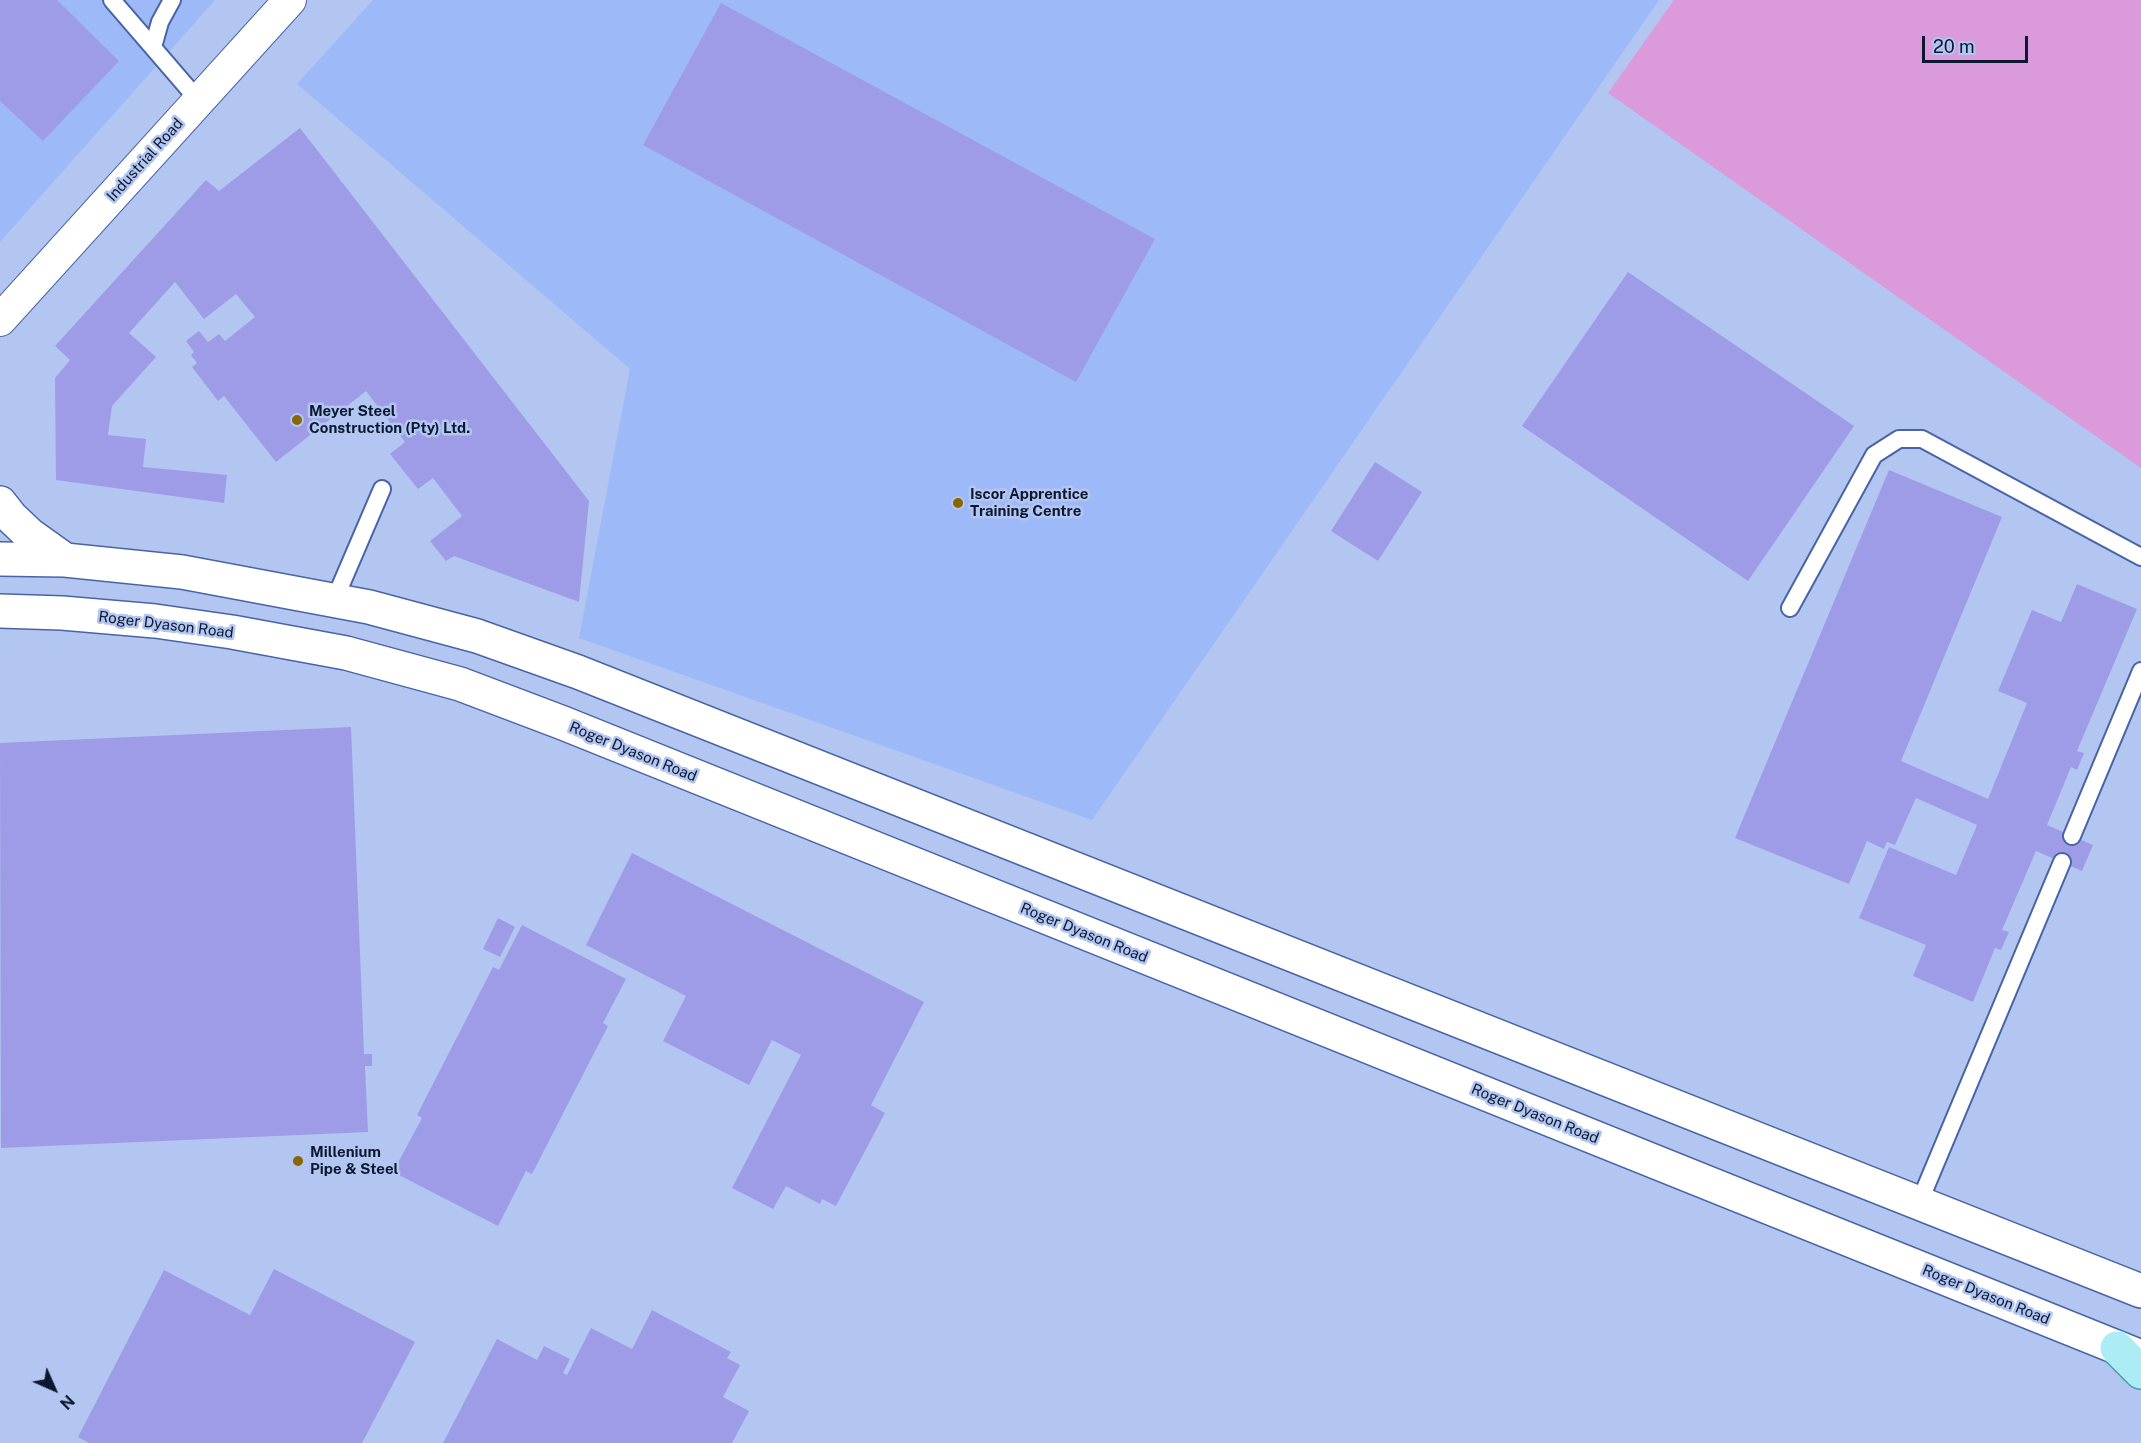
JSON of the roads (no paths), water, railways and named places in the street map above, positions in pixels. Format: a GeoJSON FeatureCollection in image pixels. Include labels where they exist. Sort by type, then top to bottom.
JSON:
{"type":"FeatureCollection","features":[{"type":"Feature","properties":{"kind":"main road"},"geometry":{"type":"LineString","coordinates":[[0,503],[30,535],[65,560]]}},
{"type":"Feature","properties":{"kind":"main road"},"geometry":{"type":"LineString","coordinates":[[0,559],[65,560],[182,572],[369,607],[477,636],[578,672],[2141,1290]]}},
{"type":"Feature","properties":{"kind":"main road","name":"Roger Dyason Road"},"geometry":{"type":"LineString","coordinates":[[0,612],[62,613],[144,620],[232,632],[346,653],[460,684],[2129,1353]]}},
{"type":"Feature","properties":{"kind":"main road"},"geometry":{"type":"LineString","coordinates":[[2129,1353],[2141,1372]]}},
{"type":"Feature","properties":{"kind":"street","name":"Industrial Road"},"geometry":{"type":"LineString","coordinates":[[0,320],[290,0]]}},
{"type":"Feature","properties":{"kind":"lane"},"geometry":{"type":"LineString","coordinates":[[112,0],[199,101]]}},
{"type":"Feature","properties":{"kind":"lane"},"geometry":{"type":"LineString","coordinates":[[153,47],[160,22],[172,0]]}},
{"type":"Feature","properties":{"kind":"lane"},"geometry":{"type":"LineString","coordinates":[[1790,608],[1874,455],[1899,439],[1922,438],[2141,557]]}},
{"type":"Feature","properties":{"kind":"lane"},"geometry":{"type":"LineString","coordinates":[[334,601],[382,489]]}},
{"type":"Feature","properties":{"kind":"lane"},"geometry":{"type":"LineString","coordinates":[[2072,836],[2141,671]]}},
{"type":"Feature","properties":{"kind":"lane"},"geometry":{"type":"LineString","coordinates":[[1919,1203],[2061,862]]}},
{"type":"Feature","properties":{"kind":"place","name":"Meyer Steel Construction (Pty) Ltd."},"geometry":{"type":"Point","coordinates":[297,420]}},
{"type":"Feature","properties":{"kind":"place","name":"Iscor Apprentice Training Centre"},"geometry":{"type":"Point","coordinates":[958,503]}},
{"type":"Feature","properties":{"kind":"place","name":"Millenium Pipe & Steel"},"geometry":{"type":"Point","coordinates":[298,1161]}}]}
